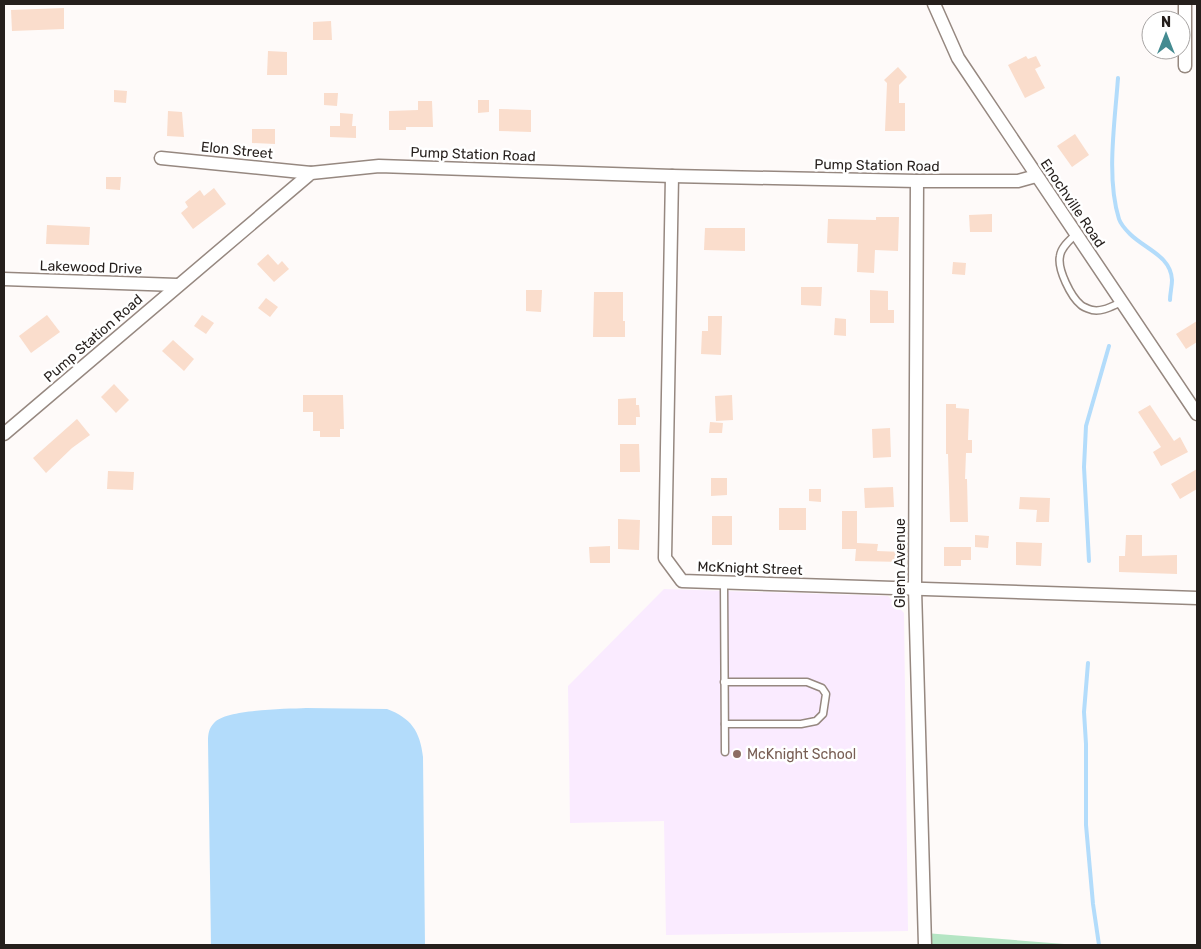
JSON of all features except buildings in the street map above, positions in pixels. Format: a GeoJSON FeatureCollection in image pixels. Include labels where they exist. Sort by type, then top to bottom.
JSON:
{"type":"FeatureCollection","features":[{"type":"Feature","properties":{"kind":"street","name":"Enochville Road"},"geometry":{"type":"LineString","coordinates":[[934,4],[958,58],[1036,176],[1195,406]]}},
{"type":"Feature","properties":{"kind":"street"},"geometry":{"type":"LineString","coordinates":[[1185,4],[1185,66]]}},
{"type":"Feature","properties":{"kind":"street","name":"Elon Street"},"geometry":{"type":"LineString","coordinates":[[160,158],[311,172]]}},
{"type":"Feature","properties":{"kind":"street","name":"Pump Station Road"},"geometry":{"type":"LineString","coordinates":[[4,434],[176,285],[311,172],[379,166],[917,182],[1018,181],[1036,176]]}},
{"type":"Feature","properties":{"kind":"street","name":"McKnight Street"},"geometry":{"type":"LineString","coordinates":[[672,176],[665,558],[682,581],[1197,598]]}},
{"type":"Feature","properties":{"kind":"street","name":"Glenn Avenue"},"geometry":{"type":"LineString","coordinates":[[917,182],[915,589],[925,945]]}},
{"type":"Feature","properties":{"kind":"street","name":"Lakewood Drive"},"geometry":{"type":"LineString","coordinates":[[4,279],[176,285]]}},
{"type":"Feature","properties":{"kind":"lane"},"geometry":{"type":"LineString","coordinates":[[1076,234],[1063,248],[1060,256],[1060,270],[1067,285],[1081,306],[1093,310],[1105,310],[1122,302]]}},
{"type":"Feature","properties":{"kind":"lane"},"geometry":{"type":"LineString","coordinates":[[724,582],[725,752]]}},
{"type":"Feature","properties":{"kind":"lane"},"geometry":{"type":"LineString","coordinates":[[724,682],[807,682],[822,688],[826,694],[823,714],[816,721],[800,724],[724,724]]}},
{"type":"Feature","properties":{"kind":"shaded area","name":"McKnight School"},"geometry":{"type":"Polygon","coordinates":[[[664,589],[888,596],[904,613],[908,931],[666,935],[664,821],[570,823],[568,686],[664,589]]]}},
{"type":"Feature","properties":{"kind":"green space"},"geometry":{"type":"Polygon","coordinates":[[[925,933],[1077,945],[925,945],[925,933]]]}},
{"type":"Feature","properties":{"kind":"water"},"geometry":{"type":"Polygon","coordinates":[[[306,708],[387,709],[408,721],[417,733],[423,757],[425,945],[211,945],[208,741],[210,729],[221,718],[243,712],[306,708]]]}},
{"type":"Feature","properties":{"kind":"waterway"},"geometry":{"type":"LineString","coordinates":[[1118,78],[1112,149],[1115,203],[1119,219],[1124,227],[1162,259],[1171,272],[1170,300]]}},
{"type":"Feature","properties":{"kind":"waterway"},"geometry":{"type":"LineString","coordinates":[[1089,561],[1084,467],[1086,426],[1109,346]]}},
{"type":"Feature","properties":{"kind":"waterway"},"geometry":{"type":"LineString","coordinates":[[1088,663],[1084,712],[1086,825],[1093,904],[1099,945]]}},
{"type":"Feature","properties":{"kind":"place","name":"McKnight School"},"geometry":{"type":"Point","coordinates":[737,754]}}]}
